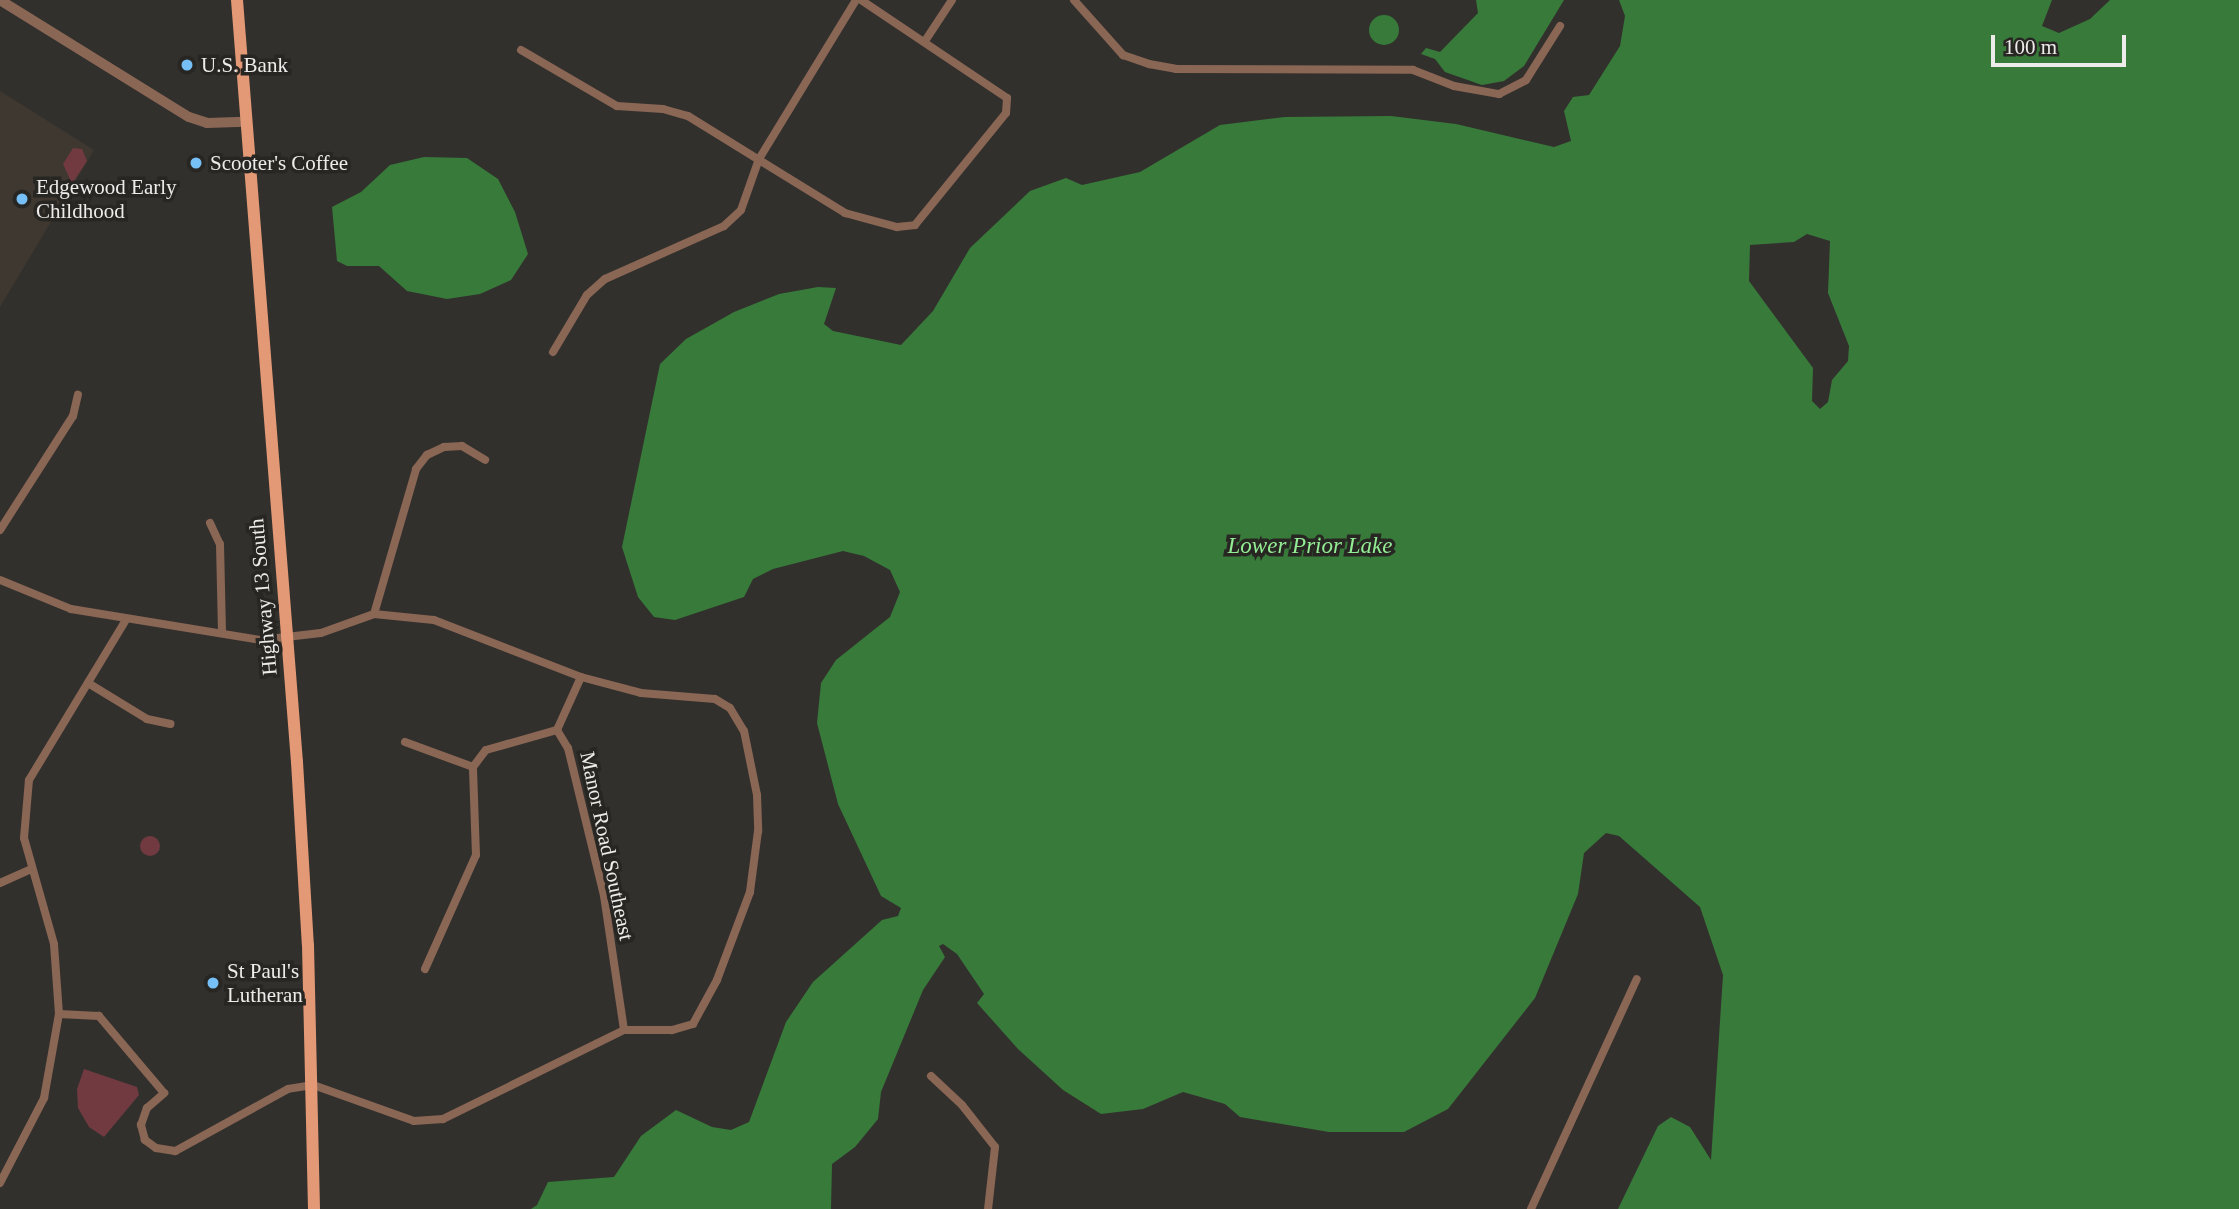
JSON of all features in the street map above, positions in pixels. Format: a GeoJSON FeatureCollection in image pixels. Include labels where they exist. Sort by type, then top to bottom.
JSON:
{"type":"FeatureCollection","features":[{"type":"Feature","properties":{"kind":"main road","name":"Highway 13 South"},"geometry":{"type":"LineString","coordinates":[[237,0],[285,639],[297,762],[313,1085],[311,1191],[314,1209]]}},
{"type":"Feature","properties":{"kind":"main road","name":"Highway 13 South"},"geometry":{"type":"LineString","coordinates":[[307,1209],[311,1191]]}},
{"type":"Feature","properties":{"kind":"street"},"geometry":{"type":"LineString","coordinates":[[521,50],[598,99],[617,106],[663,109],[688,116],[759,159],[845,213],[897,227],[915,225],[1006,113],[1007,98],[925,41],[858,0],[759,159],[741,210],[724,226],[605,279],[587,295],[553,352]]}},
{"type":"Feature","properties":{"kind":"street"},"geometry":{"type":"LineString","coordinates":[[925,41],[952,0]]}},
{"type":"Feature","properties":{"kind":"street"},"geometry":{"type":"LineString","coordinates":[[1074,0],[1115,48],[1149,64],[1176,69],[1413,70],[1454,86],[1499,94],[1526,80],[1560,26]]}},
{"type":"Feature","properties":{"kind":"street"},"geometry":{"type":"LineString","coordinates":[[7,2],[189,117],[207,123],[245,121]]}},
{"type":"Feature","properties":{"kind":"street"},"geometry":{"type":"LineString","coordinates":[[0,530],[73,416],[78,395]]}},
{"type":"Feature","properties":{"kind":"street"},"geometry":{"type":"LineString","coordinates":[[374,614],[416,469],[428,455],[444,447],[462,446],[485,460]]}},
{"type":"Feature","properties":{"kind":"street"},"geometry":{"type":"LineString","coordinates":[[210,523],[220,544],[222,630]]}},
{"type":"Feature","properties":{"kind":"street"},"geometry":{"type":"LineString","coordinates":[[0,580],[71,609],[126,620],[222,630],[261,640],[321,633],[374,614],[434,620],[581,677],[641,693],[695,694],[730,708],[744,731],[757,795],[758,831],[750,892],[703,1010],[693,1024],[672,1030],[624,1030],[443,1119],[414,1121],[313,1085],[288,1089],[175,1151],[156,1148],[145,1140],[141,1125],[147,1108],[164,1093],[99,1016],[59,1014]]}},
{"type":"Feature","properties":{"kind":"street"},"geometry":{"type":"LineString","coordinates":[[0,1183],[44,1098],[59,1014],[54,944],[24,838],[29,780],[126,620]]}},
{"type":"Feature","properties":{"kind":"street","name":"Manor Road Southeast"},"geometry":{"type":"LineString","coordinates":[[581,677],[557,730],[568,748],[604,896],[624,1030]]}},
{"type":"Feature","properties":{"kind":"street"},"geometry":{"type":"LineString","coordinates":[[88,683],[147,719],[170,724]]}},
{"type":"Feature","properties":{"kind":"street"},"geometry":{"type":"LineString","coordinates":[[425,969],[476,855],[473,767],[486,750],[557,730]]}},
{"type":"Feature","properties":{"kind":"street"},"geometry":{"type":"LineString","coordinates":[[405,742],[473,767]]}},
{"type":"Feature","properties":{"kind":"street"},"geometry":{"type":"LineString","coordinates":[[0,883],[32,869]]}},
{"type":"Feature","properties":{"kind":"street"},"geometry":{"type":"LineString","coordinates":[[1531,1209],[1637,979]]}},
{"type":"Feature","properties":{"kind":"street"},"geometry":{"type":"LineString","coordinates":[[931,1076],[962,1105],[995,1147],[988,1209]]}},
{"type":"Feature","properties":{"kind":"shaded area"},"geometry":{"type":"Polygon","coordinates":[[[0,91],[94,150],[0,307],[0,91]]]}},
{"type":"Feature","properties":{"kind":"shaded area"},"geometry":{"type":"Polygon","coordinates":[[[73,148],[82,149],[87,161],[72,184],[63,164],[73,148]]]}},
{"type":"Feature","properties":{"kind":"shaded area"},"geometry":{"type":"Polygon","coordinates":[[[150,836],[157,839],[160,846],[157,853],[150,856],[143,853],[140,846],[143,839],[150,836]]]}},
{"type":"Feature","properties":{"kind":"shaded area"},"geometry":{"type":"Polygon","coordinates":[[[84,1069],[137,1087],[139,1095],[104,1137],[89,1127],[78,1108],[77,1089],[84,1069]]]}},
{"type":"Feature","properties":{"kind":"water"},"geometry":{"type":"Polygon","coordinates":[[[1476,0],[1564,0],[1524,66],[1504,81],[1482,85],[1445,72],[1435,59],[1421,54],[1426,48],[1440,52],[1478,13],[1476,0]]]}},
{"type":"Feature","properties":{"kind":"water","name":"Lower Prior Lake"},"geometry":{"type":"Polygon","coordinates":[[[1619,0],[2052,0],[2042,26],[2059,33],[2090,19],[2110,0],[2239,0],[2239,1209],[1618,1209],[1658,1126],[1671,1117],[1690,1127],[1711,1160],[1723,975],[1700,907],[1619,836],[1606,833],[1584,853],[1578,894],[1535,998],[1448,1109],[1404,1132],[1329,1132],[1240,1117],[1225,1104],[1183,1092],[1143,1109],[1101,1114],[1063,1090],[1018,1049],[977,1003],[984,994],[957,954],[943,944],[939,946],[945,957],[923,990],[881,1092],[878,1119],[855,1147],[832,1164],[831,1209],[531,1209],[537,1205],[548,1182],[614,1177],[641,1136],[676,1110],[712,1127],[731,1130],[749,1122],[786,1022],[813,982],[882,920],[898,916],[901,908],[881,896],[838,804],[817,723],[821,683],[836,660],[890,617],[900,592],[890,570],[864,556],[843,551],[773,569],[753,579],[744,597],[675,620],[654,617],[638,597],[622,547],[660,364],[686,339],[734,312],[779,294],[818,287],[836,288],[824,324],[833,331],[901,345],[933,311],[970,248],[1030,191],[1066,178],[1082,185],[1140,172],[1220,125],[1285,117],[1391,116],[1456,124],[1554,147],[1571,141],[1564,111],[1573,97],[1589,95],[1620,46],[1625,16],[1619,0]],[[1807,234],[1794,242],[1750,245],[1749,281],[1813,368],[1812,401],[1820,409],[1828,402],[1832,380],[1848,361],[1849,346],[1828,293],[1830,241],[1807,234]]]}},
{"type":"Feature","properties":{"kind":"water"},"geometry":{"type":"Polygon","coordinates":[[[1384,15],[1390,16],[1398,24],[1398,36],[1390,44],[1384,45],[1378,44],[1370,36],[1369,30],[1370,24],[1378,16],[1384,15]]]}},
{"type":"Feature","properties":{"kind":"water"},"geometry":{"type":"Polygon","coordinates":[[[424,157],[467,158],[498,179],[515,212],[528,254],[511,280],[480,294],[447,299],[407,291],[379,266],[347,266],[337,261],[332,207],[361,192],[390,165],[424,157]]]}},
{"type":"Feature","properties":{"kind":"place","name":"U.S. Bank"},"geometry":{"type":"Point","coordinates":[187,65]}},
{"type":"Feature","properties":{"kind":"place","name":"Scooter's Coffee"},"geometry":{"type":"Point","coordinates":[196,163]}},
{"type":"Feature","properties":{"kind":"place","name":"Edgewood Early Childhood"},"geometry":{"type":"Point","coordinates":[22,199]}},
{"type":"Feature","properties":{"kind":"place","name":"St Paul's Lutheran"},"geometry":{"type":"Point","coordinates":[213,983]}}]}
